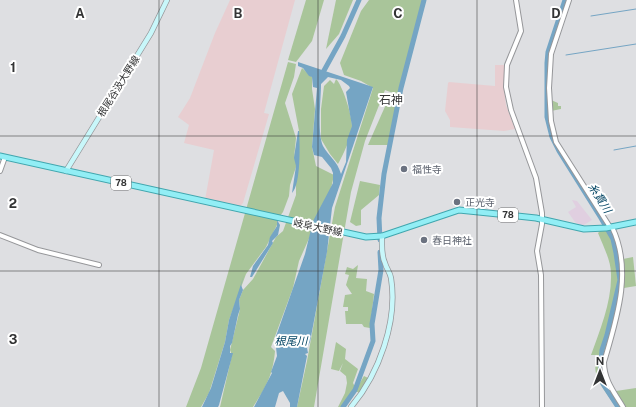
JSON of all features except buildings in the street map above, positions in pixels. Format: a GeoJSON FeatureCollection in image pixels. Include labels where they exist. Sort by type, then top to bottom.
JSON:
{"type":"FeatureCollection","features":[{"type":"Feature","properties":{"kind":"main road","name":"根尾谷汲大野線"},"geometry":{"type":"LineString","coordinates":[[66,170],[158,22],[167,0]]}},
{"type":"Feature","properties":{"kind":"main road","name":"岐阜大野線"},"geometry":{"type":"LineString","coordinates":[[2,156],[366,237],[380,236],[459,210],[543,219],[584,229],[611,227],[636,222]]}},
{"type":"Feature","properties":{"kind":"main road"},"geometry":{"type":"LineString","coordinates":[[351,407],[362,392],[379,359],[388,330],[392,296],[391,278],[384,262],[380,236]]}},
{"type":"Feature","properties":{"kind":"street"},"geometry":{"type":"LineString","coordinates":[[516,0],[521,31],[507,65],[507,93],[511,110],[536,178],[543,219],[537,251],[541,275],[542,407]]}},
{"type":"Feature","properties":{"kind":"street"},"geometry":{"type":"LineString","coordinates":[[569,0],[551,54],[549,88],[551,121],[556,142],[611,227],[621,258],[623,277],[622,290],[604,362],[604,371],[607,382],[623,407]]}},
{"type":"Feature","properties":{"kind":"street"},"geometry":{"type":"LineString","coordinates":[[0,171],[2,156]]}},
{"type":"Feature","properties":{"kind":"street"},"geometry":{"type":"LineString","coordinates":[[0,235],[38,250],[100,265]]}},
{"type":"Feature","properties":{"kind":"shaded area"},"geometry":{"type":"Polygon","coordinates":[[[230,0],[295,0],[264,113],[269,114],[243,203],[239,207],[205,200],[214,150],[184,143],[189,125],[178,117],[190,98],[215,33],[230,0]]]}},
{"type":"Feature","properties":{"kind":"shaded area"},"geometry":{"type":"Polygon","coordinates":[[[495,65],[504,65],[506,105],[515,129],[504,131],[450,127],[450,120],[445,111],[448,83],[495,86],[495,65]]]}},
{"type":"Feature","properties":{"kind":"shaded area"},"geometry":{"type":"Polygon","coordinates":[[[572,200],[577,201],[592,220],[582,226],[575,222],[568,212],[576,207],[572,200]]]}},
{"type":"Feature","properties":{"kind":"green space"},"geometry":{"type":"Polygon","coordinates":[[[306,0],[324,0],[312,41],[296,62],[288,60],[306,0]]]}},
{"type":"Feature","properties":{"kind":"green space"},"geometry":{"type":"Polygon","coordinates":[[[336,0],[353,0],[339,34],[326,49],[336,0]]]}},
{"type":"Feature","properties":{"kind":"green space"},"geometry":{"type":"Polygon","coordinates":[[[369,0],[423,0],[398,95],[385,90],[365,141],[351,192],[314,407],[297,407],[307,361],[335,207],[373,88],[361,81],[344,75],[340,63],[361,11],[369,0]]]}},
{"type":"Feature","properties":{"kind":"green space"},"geometry":{"type":"Polygon","coordinates":[[[288,62],[296,64],[294,77],[285,103],[296,138],[294,158],[299,131],[292,94],[302,68],[312,77],[315,109],[312,147],[316,166],[334,175],[331,189],[299,261],[293,288],[271,347],[275,351],[271,374],[253,407],[220,407],[232,355],[230,350],[240,309],[239,300],[243,290],[253,279],[276,237],[283,231],[296,195],[296,167],[290,185],[289,196],[283,212],[277,220],[277,225],[266,247],[246,274],[229,320],[225,342],[209,393],[201,407],[186,407],[201,368],[288,62]]]}},
{"type":"Feature","properties":{"kind":"green space"},"geometry":{"type":"Polygon","coordinates":[[[336,79],[347,101],[352,126],[345,151],[338,164],[321,139],[321,109],[324,86],[330,80],[334,84],[336,79]]]}},
{"type":"Feature","properties":{"kind":"green space"},"geometry":{"type":"Polygon","coordinates":[[[391,93],[399,97],[390,145],[368,145],[391,93]]]}},
{"type":"Feature","properties":{"kind":"green space"},"geometry":{"type":"Polygon","coordinates":[[[551,100],[558,103],[558,106],[561,106],[561,109],[551,111],[551,100]]]}},
{"type":"Feature","properties":{"kind":"green space"},"geometry":{"type":"Polygon","coordinates":[[[360,181],[380,185],[379,195],[361,210],[361,225],[356,226],[350,222],[360,181]]]}},
{"type":"Feature","properties":{"kind":"green space"},"geometry":{"type":"Polygon","coordinates":[[[594,194],[606,194],[608,201],[599,204],[594,194]]]}},
{"type":"Feature","properties":{"kind":"green space"},"geometry":{"type":"Polygon","coordinates":[[[601,230],[610,231],[616,247],[619,263],[620,280],[618,296],[602,362],[606,380],[621,407],[616,407],[597,376],[595,369],[599,355],[591,355],[605,315],[611,284],[610,264],[598,233],[601,230]]]}},
{"type":"Feature","properties":{"kind":"green space"},"geometry":{"type":"Polygon","coordinates":[[[633,257],[636,286],[624,288],[623,259],[633,257]]]}},
{"type":"Feature","properties":{"kind":"green space"},"geometry":{"type":"Polygon","coordinates":[[[358,265],[356,278],[367,279],[366,291],[374,294],[370,328],[364,327],[362,324],[346,324],[345,311],[348,311],[348,307],[343,307],[345,295],[352,294],[346,285],[349,275],[345,274],[347,267],[353,269],[358,265]]]}},
{"type":"Feature","properties":{"kind":"green space"},"geometry":{"type":"Polygon","coordinates":[[[336,342],[346,349],[345,359],[358,369],[353,383],[355,387],[343,407],[338,407],[345,393],[347,383],[346,376],[340,371],[343,363],[339,371],[331,369],[336,342]]]}},
{"type":"Feature","properties":{"kind":"green space"},"geometry":{"type":"Polygon","coordinates":[[[364,376],[368,378],[360,393],[355,391],[364,376]]]}},
{"type":"Feature","properties":{"kind":"green space"},"geometry":{"type":"Polygon","coordinates":[[[636,388],[636,407],[626,407],[616,391],[636,388]]]}},
{"type":"Feature","properties":{"kind":"water","name":"根尾川"},"geometry":{"type":"Polygon","coordinates":[[[298,62],[373,87],[332,208],[327,252],[310,342],[307,348],[308,353],[305,354],[307,356],[297,407],[290,407],[290,403],[283,391],[279,393],[275,407],[254,407],[272,373],[271,372],[277,356],[275,339],[305,254],[313,221],[333,183],[333,173],[331,168],[322,157],[314,155],[312,147],[317,88],[313,87],[312,77],[309,76],[303,68],[298,66],[298,62]],[[328,77],[321,84],[320,133],[325,150],[337,165],[341,174],[346,162],[347,140],[352,126],[346,92],[350,88],[341,80],[328,77]]]}},
{"type":"Feature","properties":{"kind":"water"},"geometry":{"type":"Polygon","coordinates":[[[298,131],[300,145],[299,164],[297,182],[292,193],[296,166],[294,158],[298,131]]]}},
{"type":"Feature","properties":{"kind":"water"},"geometry":{"type":"Polygon","coordinates":[[[277,220],[280,225],[278,235],[272,241],[273,243],[252,277],[250,277],[253,266],[268,245],[270,237],[277,226],[277,220]]]}},
{"type":"Feature","properties":{"kind":"water"},"geometry":{"type":"Polygon","coordinates":[[[244,275],[241,285],[243,290],[239,300],[240,309],[230,346],[230,353],[233,353],[219,405],[218,407],[202,407],[211,388],[225,342],[229,320],[244,275]]]}},
{"type":"Feature","properties":{"kind":"waterway","name":"根尾川"},"geometry":{"type":"LineString","coordinates":[[321,76],[343,36],[359,0]]}},
{"type":"Feature","properties":{"kind":"waterway"},"geometry":{"type":"LineString","coordinates":[[380,240],[379,218],[384,174],[401,88],[424,0]]}},
{"type":"Feature","properties":{"kind":"waterway","name":"糸貫川"},"geometry":{"type":"LineString","coordinates":[[565,0],[548,52],[547,117],[552,137],[559,151],[613,239],[620,280],[602,350],[600,375],[603,384],[618,407]]}},
{"type":"Feature","properties":{"kind":"waterway"},"geometry":{"type":"LineString","coordinates":[[591,16],[636,9]]}},
{"type":"Feature","properties":{"kind":"waterway"},"geometry":{"type":"LineString","coordinates":[[566,55],[636,44]]}},
{"type":"Feature","properties":{"kind":"waterway"},"geometry":{"type":"LineString","coordinates":[[614,150],[636,146]]}},
{"type":"Feature","properties":{"kind":"waterway"},"geometry":{"type":"LineString","coordinates":[[343,407],[355,390],[373,341],[372,324],[381,270],[380,252]]}},
{"type":"Feature","properties":{"kind":"place","name":"福性寺"},"geometry":{"type":"Point","coordinates":[404,169]}},
{"type":"Feature","properties":{"kind":"place","name":"正光寺"},"geometry":{"type":"Point","coordinates":[457,202]}},
{"type":"Feature","properties":{"kind":"place","name":"春日神社"},"geometry":{"type":"Point","coordinates":[424,240]}},
{"type":"Feature","properties":{"kind":"district","name":"石神"},"geometry":{"type":"Point","coordinates":[391,100]}}]}
